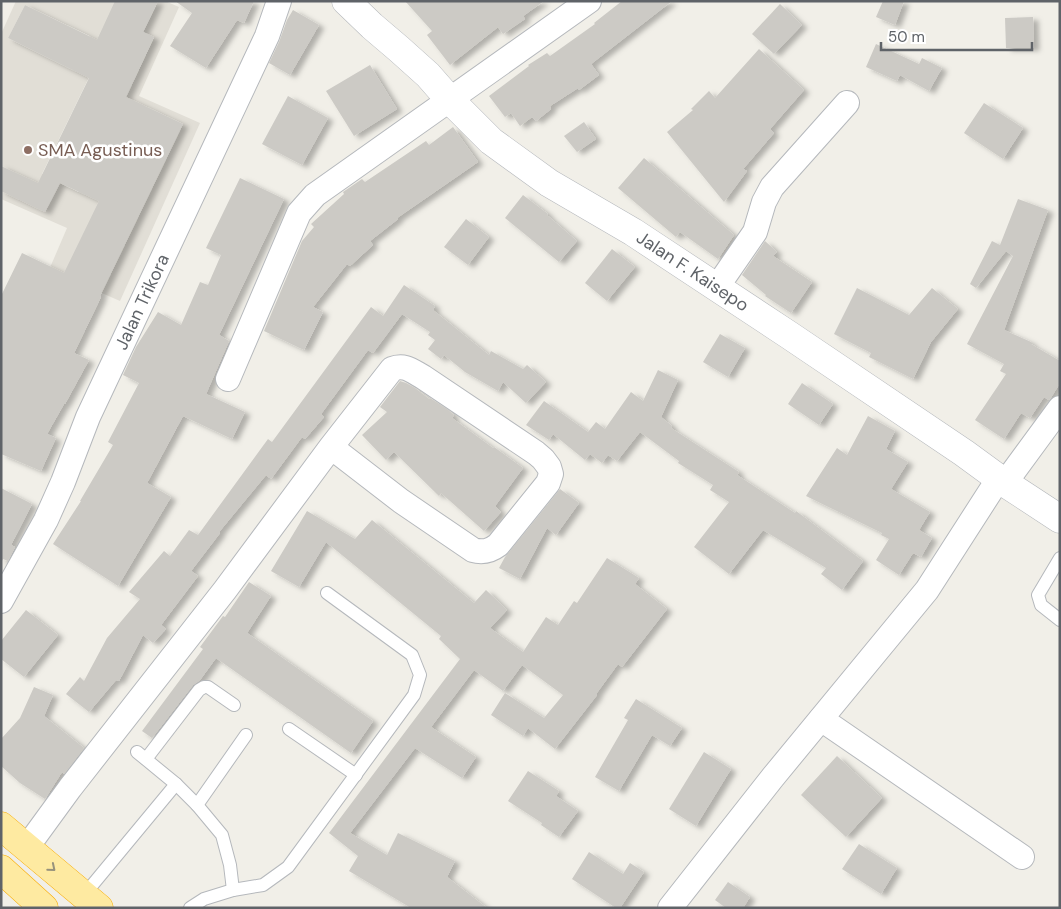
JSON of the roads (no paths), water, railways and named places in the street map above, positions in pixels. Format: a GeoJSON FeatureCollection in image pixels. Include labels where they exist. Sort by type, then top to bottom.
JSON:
{"type":"FeatureCollection","features":[{"type":"Feature","properties":{"kind":"highway"},"geometry":{"type":"LineString","coordinates":[[1,826],[92,902]]}},
{"type":"Feature","properties":{"kind":"highway"},"geometry":{"type":"LineString","coordinates":[[1,869],[44,908]]}},
{"type":"Feature","properties":{"kind":"street","name":"Jalan Trikora"},"geometry":{"type":"LineString","coordinates":[[1,601],[46,520],[88,417],[267,36],[279,1]]}},
{"type":"Feature","properties":{"kind":"street","name":"Jalan F. Kaisepo"},"geometry":{"type":"LineString","coordinates":[[346,1],[428,75],[449,99],[491,140],[549,183],[633,232],[717,287],[1060,519]]}},
{"type":"Feature","properties":{"kind":"street"},"geometry":{"type":"LineString","coordinates":[[228,379],[300,213],[315,195],[589,1]]}},
{"type":"Feature","properties":{"kind":"street"},"geometry":{"type":"LineString","coordinates":[[717,287],[754,232],[764,202],[772,187],[847,103]]}},
{"type":"Feature","properties":{"kind":"street"},"geometry":{"type":"LineString","coordinates":[[27,847],[70,788],[225,590],[331,447],[392,369],[405,367],[423,377],[536,453],[547,463],[551,474],[548,483],[498,545],[491,550],[481,552],[473,550],[401,501],[331,447]]}},
{"type":"Feature","properties":{"kind":"street"},"geometry":{"type":"LineString","coordinates":[[670,908],[773,776],[927,590],[1002,481],[1060,408]]}},
{"type":"Feature","properties":{"kind":"street"},"geometry":{"type":"LineString","coordinates":[[821,719],[1022,858]]}},
{"type":"Feature","properties":{"kind":"lane"},"geometry":{"type":"LineString","coordinates":[[1059,561],[1038,595],[1041,605],[1060,620]]}},
{"type":"Feature","properties":{"kind":"lane"},"geometry":{"type":"LineString","coordinates":[[190,908],[204,899],[233,890],[263,886],[288,867],[414,695],[420,675],[412,654],[328,593]]}},
{"type":"Feature","properties":{"kind":"lane"},"geometry":{"type":"LineString","coordinates":[[233,890],[230,865],[222,835],[197,805],[176,784],[141,756],[204,686],[234,705]]}},
{"type":"Feature","properties":{"kind":"lane"},"geometry":{"type":"LineString","coordinates":[[289,729],[356,775]]}},
{"type":"Feature","properties":{"kind":"lane"},"geometry":{"type":"LineString","coordinates":[[197,805],[246,735]]}},
{"type":"Feature","properties":{"kind":"lane"},"geometry":{"type":"LineString","coordinates":[[92,902],[176,784]]}},
{"type":"Feature","properties":{"kind":"place","name":"SMA Agustinus"},"geometry":{"type":"Point","coordinates":[28,150]}}]}
